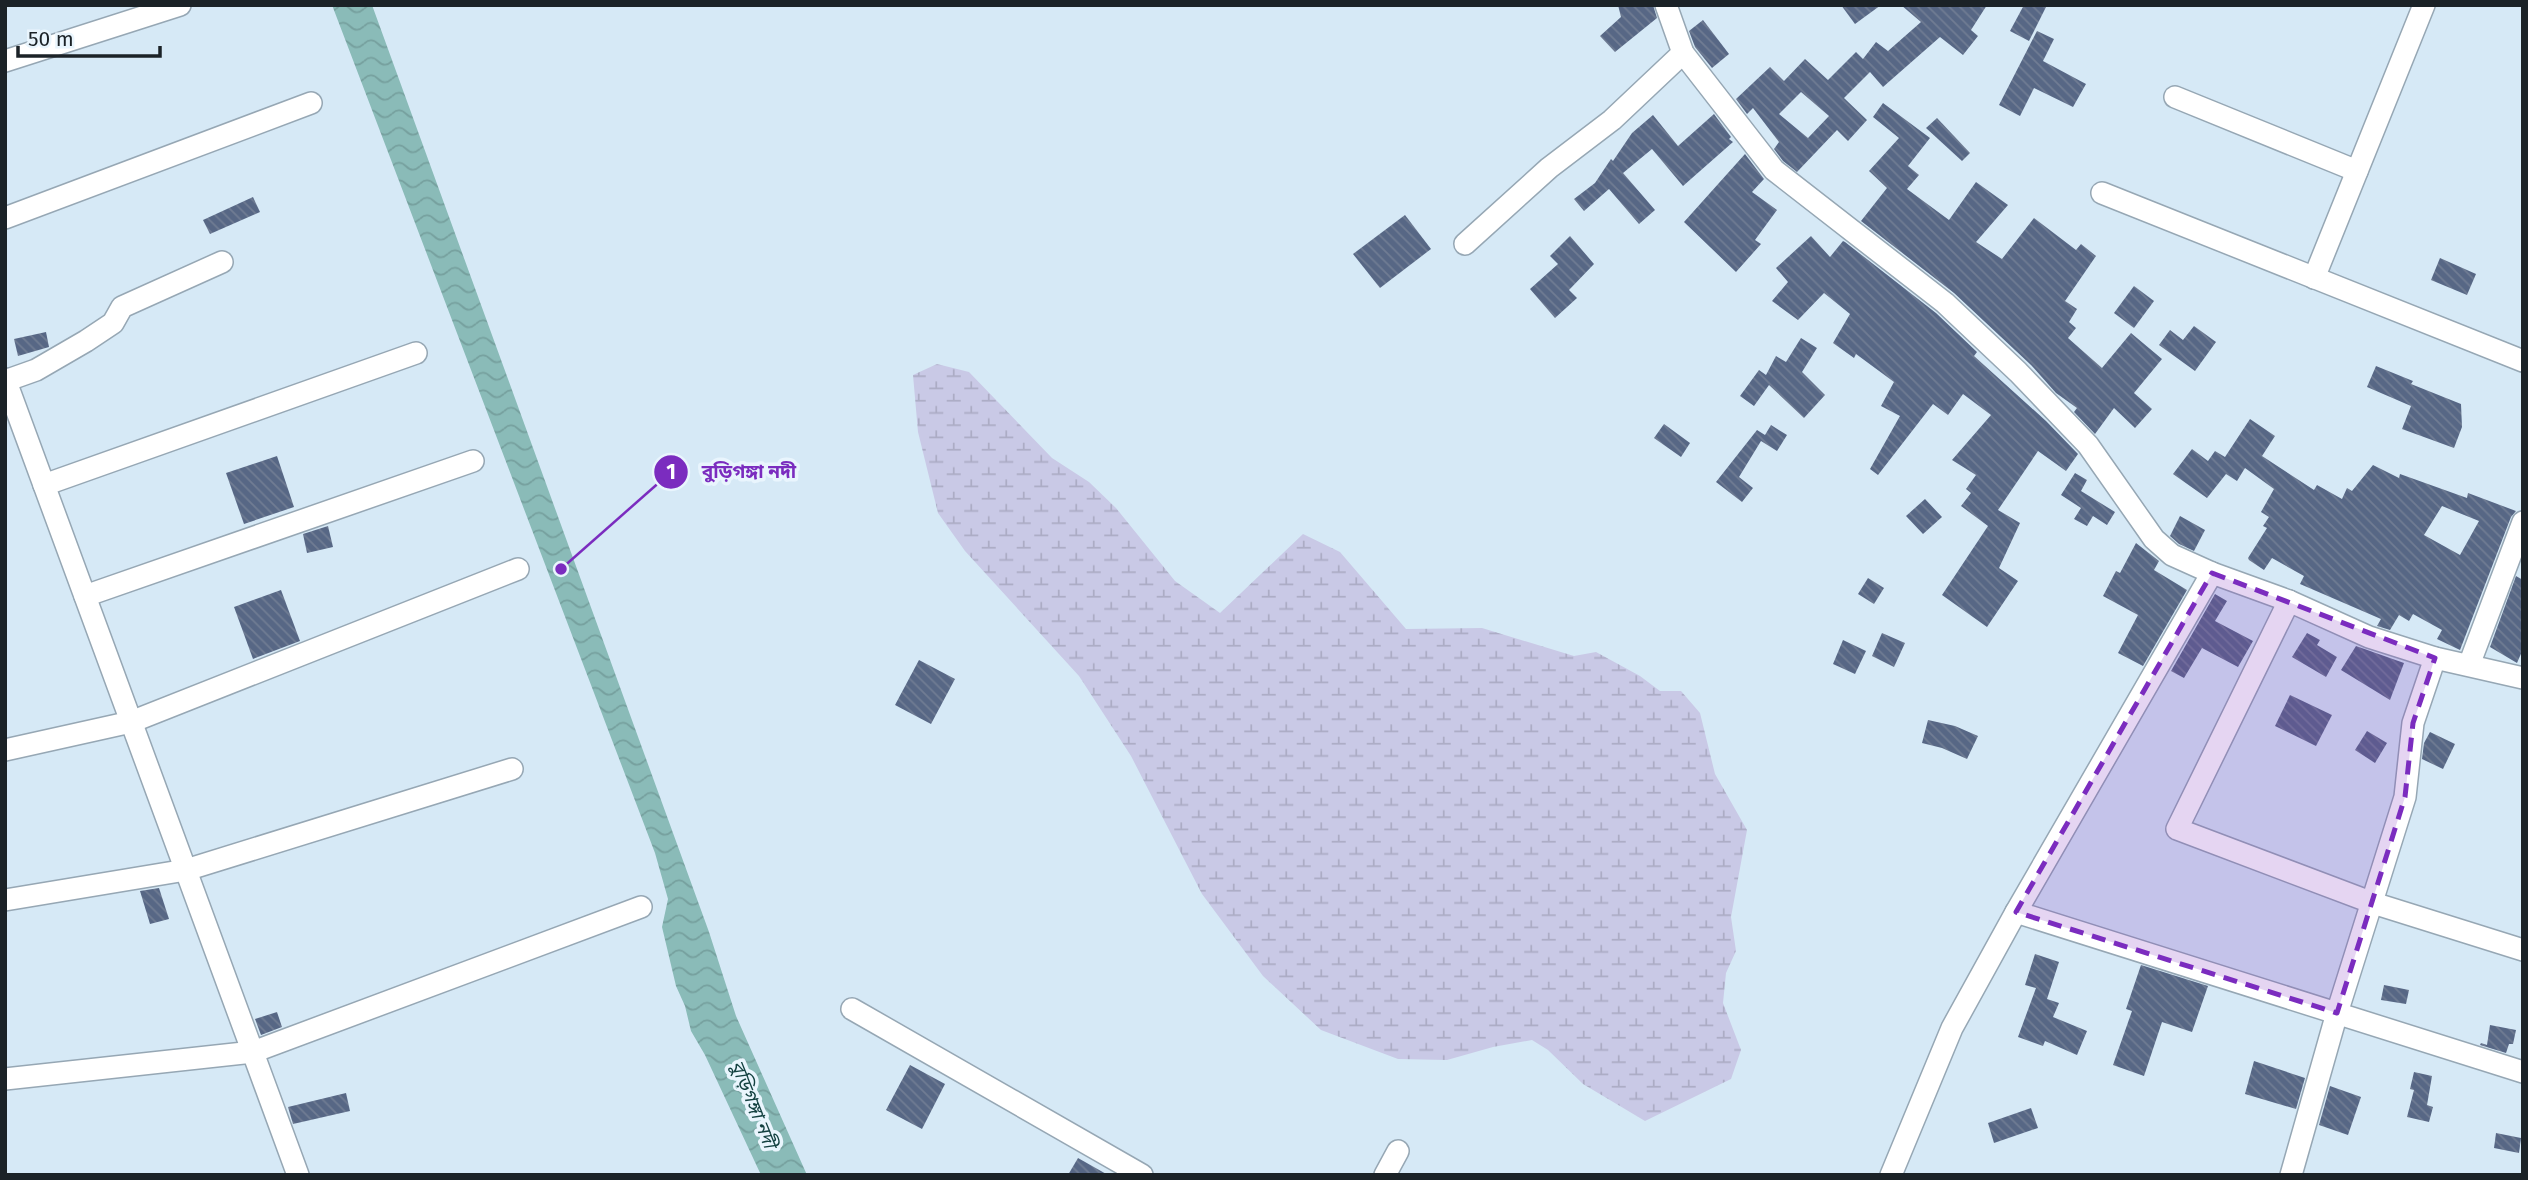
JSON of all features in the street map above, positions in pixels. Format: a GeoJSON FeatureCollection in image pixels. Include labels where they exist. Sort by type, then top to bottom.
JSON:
{"type":"FeatureCollection","features":[{"type":"Feature","properties":{"kind":"street"},"geometry":{"type":"LineString","coordinates":[[5,61],[180,5]]}},
{"type":"Feature","properties":{"kind":"street"},"geometry":{"type":"LineString","coordinates":[[1666,5],[1683,53],[1774,170],[1945,303],[2018,372],[2088,445],[2154,539],[2172,555],[2212,573],[2289,601],[2369,637],[2435,658],[2523,678]]}},
{"type":"Feature","properties":{"kind":"street"},"geometry":{"type":"LineString","coordinates":[[2314,278],[2424,5]]}},
{"type":"Feature","properties":{"kind":"street"},"geometry":{"type":"LineString","coordinates":[[1465,244],[1549,169],[1612,120],[1683,53]]}},
{"type":"Feature","properties":{"kind":"street"},"geometry":{"type":"LineString","coordinates":[[2175,97],[2357,172]]}},
{"type":"Feature","properties":{"kind":"street"},"geometry":{"type":"LineString","coordinates":[[5,218],[311,103]]}},
{"type":"Feature","properties":{"kind":"street"},"geometry":{"type":"LineString","coordinates":[[2102,193],[2523,361]]}},
{"type":"Feature","properties":{"kind":"street"},"geometry":{"type":"LineString","coordinates":[[222,262],[122,307],[113,323],[86,341],[36,370],[5,380],[298,1175]]}},
{"type":"Feature","properties":{"kind":"street"},"geometry":{"type":"LineString","coordinates":[[44,485],[416,354]]}},
{"type":"Feature","properties":{"kind":"street"},"geometry":{"type":"LineString","coordinates":[[85,596],[473,461]]}},
{"type":"Feature","properties":{"kind":"street"},"geometry":{"type":"LineString","coordinates":[[2469,665],[2523,522]]}},
{"type":"Feature","properties":{"kind":"street"},"geometry":{"type":"LineString","coordinates":[[5,750],[131,722],[517,569]]}},
{"type":"Feature","properties":{"kind":"street"},"geometry":{"type":"LineString","coordinates":[[1891,1175],[1952,1028],[2212,573]]}},
{"type":"Feature","properties":{"kind":"street"},"geometry":{"type":"LineString","coordinates":[[2289,601],[2177,828],[2373,903],[2523,950]]}},
{"type":"Feature","properties":{"kind":"street"},"geometry":{"type":"LineString","coordinates":[[2291,1175],[2337,1013],[2405,797],[2413,723],[2435,658]]}},
{"type":"Feature","properties":{"kind":"street"},"geometry":{"type":"LineString","coordinates":[[5,900],[186,870],[512,769]]}},
{"type":"Feature","properties":{"kind":"street"},"geometry":{"type":"LineString","coordinates":[[5,1079],[253,1052],[642,907]]}},
{"type":"Feature","properties":{"kind":"street"},"geometry":{"type":"LineString","coordinates":[[2016,912],[2523,1072]]}},
{"type":"Feature","properties":{"kind":"street"},"geometry":{"type":"LineString","coordinates":[[852,1009],[1142,1175]]}},
{"type":"Feature","properties":{"kind":"street"},"geometry":{"type":"LineString","coordinates":[[1385,1175],[1398,1151]]}},
{"type":"Feature","properties":{"kind":"highlighted area"},"geometry":{"type":"Polygon","coordinates":[[[2212,573],[2435,658],[2413,723],[2405,797],[2337,1013],[2016,912],[2212,573]]]}},
{"type":"Feature","properties":{"kind":"green space"},"geometry":{"type":"Polygon","coordinates":[[[937,364],[969,372],[1052,458],[1089,482],[1116,508],[1175,581],[1220,613],[1303,534],[1340,552],[1406,629],[1482,628],[1574,656],[1596,652],[1640,676],[1660,691],[1681,691],[1700,713],[1715,774],[1747,830],[1731,917],[1736,951],[1726,973],[1723,1003],[1741,1050],[1731,1079],[1645,1121],[1583,1084],[1548,1050],[1532,1040],[1493,1047],[1447,1060],[1398,1059],[1321,1030],[1263,976],[1202,894],[1131,756],[1079,676],[965,551],[938,513],[918,432],[913,375],[937,364]]]}},
{"type":"Feature","properties":{"kind":"water"},"geometry":{"type":"Polygon","coordinates":[[[332,5],[372,5],[709,932],[736,1016],[807,1175],[761,1175],[691,1031],[685,1006],[676,986],[662,927],[668,899],[655,853],[332,5]]]}},
{"type":"Feature","properties":{"kind":"building"},"geometry":{"type":"Polygon","coordinates":[[[1618,5],[1653,5],[1657,18],[1615,52],[1600,36],[1621,17],[1618,5]]]}},
{"type":"Feature","properties":{"kind":"building"},"geometry":{"type":"Polygon","coordinates":[[[1841,5],[1881,5],[1855,24],[1841,5]]]}},
{"type":"Feature","properties":{"kind":"building"},"geometry":{"type":"Polygon","coordinates":[[[1901,5],[1987,5],[1971,30],[1978,36],[1963,55],[1940,37],[1883,87],[1870,72],[1844,98],[1867,120],[1848,141],[1837,130],[1797,172],[1783,161],[1774,149],[1779,142],[1753,108],[1747,114],[1736,99],[1770,67],[1784,81],[1805,59],[1828,80],[1856,52],[1863,59],[1876,42],[1888,51],[1921,22],[1901,5]],[[1801,92],[1779,114],[1808,138],[1829,116],[1801,92]]]}},
{"type":"Feature","properties":{"kind":"building"},"geometry":{"type":"Polygon","coordinates":[[[2024,5],[2047,5],[2029,41],[2010,31],[2024,5]]]}},
{"type":"Feature","properties":{"kind":"building"},"geometry":{"type":"Polygon","coordinates":[[[1703,20],[1729,54],[1712,68],[1695,47],[1689,31],[1703,20]]]}},
{"type":"Feature","properties":{"kind":"building"},"geometry":{"type":"Polygon","coordinates":[[[2037,31],[2054,39],[2043,61],[2086,84],[2073,107],[2034,88],[2020,116],[1999,105],[2037,31]]]}},
{"type":"Feature","properties":{"kind":"building"},"geometry":{"type":"Polygon","coordinates":[[[1883,103],[1930,138],[1908,166],[1919,175],[1907,189],[1949,220],[1976,182],[2008,205],[1976,242],[2002,259],[2034,218],[2076,250],[2081,244],[2096,256],[2065,301],[2077,309],[2069,322],[2076,328],[2068,338],[2102,368],[2131,333],[2162,359],[2134,393],[2152,409],[2135,428],[2114,408],[2095,434],[2074,412],[2077,408],[2056,393],[2031,365],[1954,293],[1861,221],[1887,188],[1869,171],[1899,138],[1873,117],[1883,103]]]}},
{"type":"Feature","properties":{"kind":"building"},"geometry":{"type":"Polygon","coordinates":[[[1714,114],[1733,142],[1683,186],[1652,149],[1623,173],[1655,210],[1639,224],[1609,189],[1584,211],[1574,199],[1595,183],[1632,133],[1653,115],[1678,146],[1714,114]]]}},
{"type":"Feature","properties":{"kind":"building"},"geometry":{"type":"Polygon","coordinates":[[[1937,118],[1970,153],[1962,161],[1926,128],[1937,118]]]}},
{"type":"Feature","properties":{"kind":"building"},"geometry":{"type":"Polygon","coordinates":[[[1745,154],[1764,179],[1752,192],[1777,210],[1755,240],[1761,244],[1736,272],[1684,222],[1745,154]]]}},
{"type":"Feature","properties":{"kind":"building"},"geometry":{"type":"Polygon","coordinates":[[[253,197],[260,212],[210,234],[203,220],[253,197]]]}},
{"type":"Feature","properties":{"kind":"building"},"geometry":{"type":"Polygon","coordinates":[[[1405,215],[1431,249],[1380,288],[1353,254],[1405,215]]]}},
{"type":"Feature","properties":{"kind":"building"},"geometry":{"type":"Polygon","coordinates":[[[1570,236],[1594,264],[1569,290],[1577,298],[1555,318],[1530,289],[1558,264],[1550,256],[1570,236]]]}},
{"type":"Feature","properties":{"kind":"building"},"geometry":{"type":"Polygon","coordinates":[[[1811,236],[1830,257],[1843,241],[1845,242],[1936,313],[1977,352],[1974,356],[2078,454],[2066,471],[2038,451],[1998,510],[2020,523],[1999,568],[2018,581],[1987,627],[1942,595],[1988,526],[1961,506],[1971,493],[1966,489],[1976,475],[1952,460],[1991,415],[1963,394],[1948,415],[1933,404],[1878,475],[1870,469],[1900,416],[1881,406],[1894,382],[1856,354],[1854,358],[1833,343],[1850,314],[1824,293],[1798,320],[1772,301],[1788,282],[1776,268],[1811,236]]]}},
{"type":"Feature","properties":{"kind":"building"},"geometry":{"type":"Polygon","coordinates":[[[2440,258],[2476,274],[2467,295],[2431,280],[2440,258]]]}},
{"type":"Feature","properties":{"kind":"building"},"geometry":{"type":"Polygon","coordinates":[[[2134,286],[2154,301],[2134,328],[2114,313],[2134,286]]]}},
{"type":"Feature","properties":{"kind":"building"},"geometry":{"type":"Polygon","coordinates":[[[2194,326],[2216,342],[2195,371],[2159,345],[2170,330],[2183,340],[2194,326]]]}},
{"type":"Feature","properties":{"kind":"building"},"geometry":{"type":"Polygon","coordinates":[[[46,332],[49,347],[18,356],[14,339],[46,332]]]}},
{"type":"Feature","properties":{"kind":"building"},"geometry":{"type":"Polygon","coordinates":[[[1801,338],[1817,348],[1802,372],[1825,395],[1804,418],[1769,385],[1754,406],[1740,396],[1759,370],[1766,375],[1776,356],[1786,362],[1801,338]]]}},
{"type":"Feature","properties":{"kind":"building"},"geometry":{"type":"Polygon","coordinates":[[[2376,366],[2413,381],[2411,384],[2461,404],[2462,427],[2454,448],[2402,429],[2411,406],[2367,387],[2376,366]]]}},
{"type":"Feature","properties":{"kind":"building"},"geometry":{"type":"Polygon","coordinates":[[[2250,419],[2275,436],[2262,456],[2314,490],[2317,485],[2342,499],[2347,488],[2352,491],[2373,465],[2399,478],[2400,474],[2467,498],[2468,493],[2516,511],[2511,517],[2460,650],[2437,639],[2442,630],[2413,614],[2409,621],[2399,615],[2390,630],[2377,626],[2381,619],[2300,584],[2304,576],[2272,558],[2264,570],[2249,560],[2267,528],[2263,526],[2269,517],[2261,512],[2274,489],[2245,468],[2237,481],[2226,474],[2207,498],[2173,474],[2192,449],[2208,461],[2215,451],[2225,457],[2250,419]],[[2442,506],[2424,535],[2460,555],[2479,521],[2442,506]]]}},
{"type":"Feature","properties":{"kind":"building"},"geometry":{"type":"Polygon","coordinates":[[[1664,424],[1690,443],[1681,457],[1654,438],[1664,424]]]}},
{"type":"Feature","properties":{"kind":"building"},"geometry":{"type":"Polygon","coordinates":[[[1771,425],[1787,435],[1777,451],[1761,441],[1739,477],[1753,488],[1742,502],[1716,482],[1757,430],[1765,435],[1771,425]]]}},
{"type":"Feature","properties":{"kind":"building"},"geometry":{"type":"Polygon","coordinates":[[[277,456],[294,507],[244,524],[226,473],[277,456]]]}},
{"type":"Feature","properties":{"kind":"building"},"geometry":{"type":"Polygon","coordinates":[[[2075,473],[2087,480],[2081,491],[2115,512],[2107,525],[2093,516],[2087,526],[2074,519],[2081,508],[2061,495],[2075,473]]]}},
{"type":"Feature","properties":{"kind":"building"},"geometry":{"type":"Polygon","coordinates":[[[1925,499],[1942,517],[1923,534],[1906,516],[1925,499]]]}},
{"type":"Feature","properties":{"kind":"building"},"geometry":{"type":"Polygon","coordinates":[[[2180,516],[2205,530],[2194,551],[2170,536],[2180,516]]]}},
{"type":"Feature","properties":{"kind":"building"},"geometry":{"type":"Polygon","coordinates":[[[328,526],[333,547],[307,553],[303,534],[328,526]]]}},
{"type":"Feature","properties":{"kind":"building"},"geometry":{"type":"Polygon","coordinates":[[[2136,543],[2159,561],[2154,570],[2187,590],[2143,666],[2118,653],[2138,615],[2103,596],[2116,571],[2120,573],[2136,543]]]}},
{"type":"Feature","properties":{"kind":"building"},"geometry":{"type":"Polygon","coordinates":[[[2516,576],[2523,580],[2523,649],[2517,663],[2490,647],[2516,576]]]}},
{"type":"Feature","properties":{"kind":"building"},"geometry":{"type":"Polygon","coordinates":[[[1868,578],[1884,588],[1874,604],[1858,594],[1868,578]]]}},
{"type":"Feature","properties":{"kind":"building"},"geometry":{"type":"Polygon","coordinates":[[[281,590],[300,641],[253,659],[234,607],[281,590]]]}},
{"type":"Feature","properties":{"kind":"building"},"geometry":{"type":"Polygon","coordinates":[[[2215,594],[2227,601],[2215,621],[2253,641],[2238,667],[2202,648],[2184,678],[2171,671],[2215,594]]]}},
{"type":"Feature","properties":{"kind":"building"},"geometry":{"type":"Polygon","coordinates":[[[1882,633],[1905,643],[1894,667],[1872,656],[1882,633]]]}},
{"type":"Feature","properties":{"kind":"building"},"geometry":{"type":"Polygon","coordinates":[[[2307,633],[2320,640],[2317,645],[2337,657],[2326,677],[2292,657],[2307,633]]]}},
{"type":"Feature","properties":{"kind":"building"},"geometry":{"type":"Polygon","coordinates":[[[1843,640],[1866,651],[1855,674],[1833,664],[1843,640]]]}},
{"type":"Feature","properties":{"kind":"building"},"geometry":{"type":"Polygon","coordinates":[[[2356,646],[2404,663],[2390,700],[2341,670],[2356,646]]]}},
{"type":"Feature","properties":{"kind":"building"},"geometry":{"type":"Polygon","coordinates":[[[919,660],[955,679],[931,724],[895,705],[919,660]]]}},
{"type":"Feature","properties":{"kind":"building"},"geometry":{"type":"Polygon","coordinates":[[[2290,695],[2332,715],[2316,746],[2275,726],[2290,695]]]}},
{"type":"Feature","properties":{"kind":"building"},"geometry":{"type":"Polygon","coordinates":[[[1928,720],[1955,726],[1978,736],[1967,759],[1922,743],[1928,720]]]}},
{"type":"Feature","properties":{"kind":"building"},"geometry":{"type":"Polygon","coordinates":[[[2367,731],[2387,743],[2375,763],[2355,750],[2367,731]]]}},
{"type":"Feature","properties":{"kind":"building"},"geometry":{"type":"Polygon","coordinates":[[[2430,732],[2455,744],[2443,769],[2422,759],[2424,743],[2430,732]]]}},
{"type":"Feature","properties":{"kind":"building"},"geometry":{"type":"Polygon","coordinates":[[[159,888],[169,919],[150,924],[140,891],[159,888]]]}},
{"type":"Feature","properties":{"kind":"building"},"geometry":{"type":"Polygon","coordinates":[[[2035,954],[2059,962],[2047,999],[2059,1003],[2053,1017],[2087,1031],[2077,1055],[2045,1041],[2043,1046],[2018,1037],[2036,988],[2025,985],[2035,954]]]}},
{"type":"Feature","properties":{"kind":"building"},"geometry":{"type":"Polygon","coordinates":[[[2141,965],[2208,986],[2192,1032],[2162,1022],[2144,1076],[2113,1065],[2132,1011],[2126,1009],[2141,965]]]}},
{"type":"Feature","properties":{"kind":"building"},"geometry":{"type":"Polygon","coordinates":[[[2384,985],[2409,990],[2406,1004],[2381,1000],[2384,985]]]}},
{"type":"Feature","properties":{"kind":"building"},"geometry":{"type":"Polygon","coordinates":[[[277,1012],[282,1027],[261,1035],[255,1019],[277,1012]]]}},
{"type":"Feature","properties":{"kind":"building"},"geometry":{"type":"Polygon","coordinates":[[[2490,1025],[2516,1030],[2513,1044],[2509,1044],[2506,1053],[2480,1045],[2487,1045],[2490,1025]]]}},
{"type":"Feature","properties":{"kind":"building"},"geometry":{"type":"Polygon","coordinates":[[[2254,1061],[2305,1078],[2296,1109],[2245,1094],[2254,1061]]]}},
{"type":"Feature","properties":{"kind":"building"},"geometry":{"type":"Polygon","coordinates":[[[910,1065],[945,1084],[922,1129],[886,1110],[910,1065]]]}},
{"type":"Feature","properties":{"kind":"building"},"geometry":{"type":"Polygon","coordinates":[[[2414,1072],[2432,1076],[2427,1105],[2433,1107],[2429,1122],[2407,1117],[2414,1090],[2410,1089],[2414,1072]]]}},
{"type":"Feature","properties":{"kind":"building"},"geometry":{"type":"Polygon","coordinates":[[[2330,1086],[2361,1097],[2348,1135],[2319,1125],[2330,1086]]]}},
{"type":"Feature","properties":{"kind":"building"},"geometry":{"type":"Polygon","coordinates":[[[346,1093],[350,1111],[293,1124],[288,1107],[346,1093]]]}},
{"type":"Feature","properties":{"kind":"building"},"geometry":{"type":"Polygon","coordinates":[[[2031,1108],[2038,1128],[1994,1143],[1988,1123],[2031,1108]]]}},
{"type":"Feature","properties":{"kind":"building"},"geometry":{"type":"Polygon","coordinates":[[[2496,1133],[2521,1138],[2519,1153],[2494,1148],[2496,1133]]]}},
{"type":"Feature","properties":{"kind":"building"},"geometry":{"type":"Polygon","coordinates":[[[1078,1158],[1108,1175],[1068,1175],[1078,1158]]]}},
{"type":"Feature","properties":{"kind":"place","name":"বুড়িগঙ্গা নদী"},"geometry":{"type":"Point","coordinates":[561,569]}}]}
